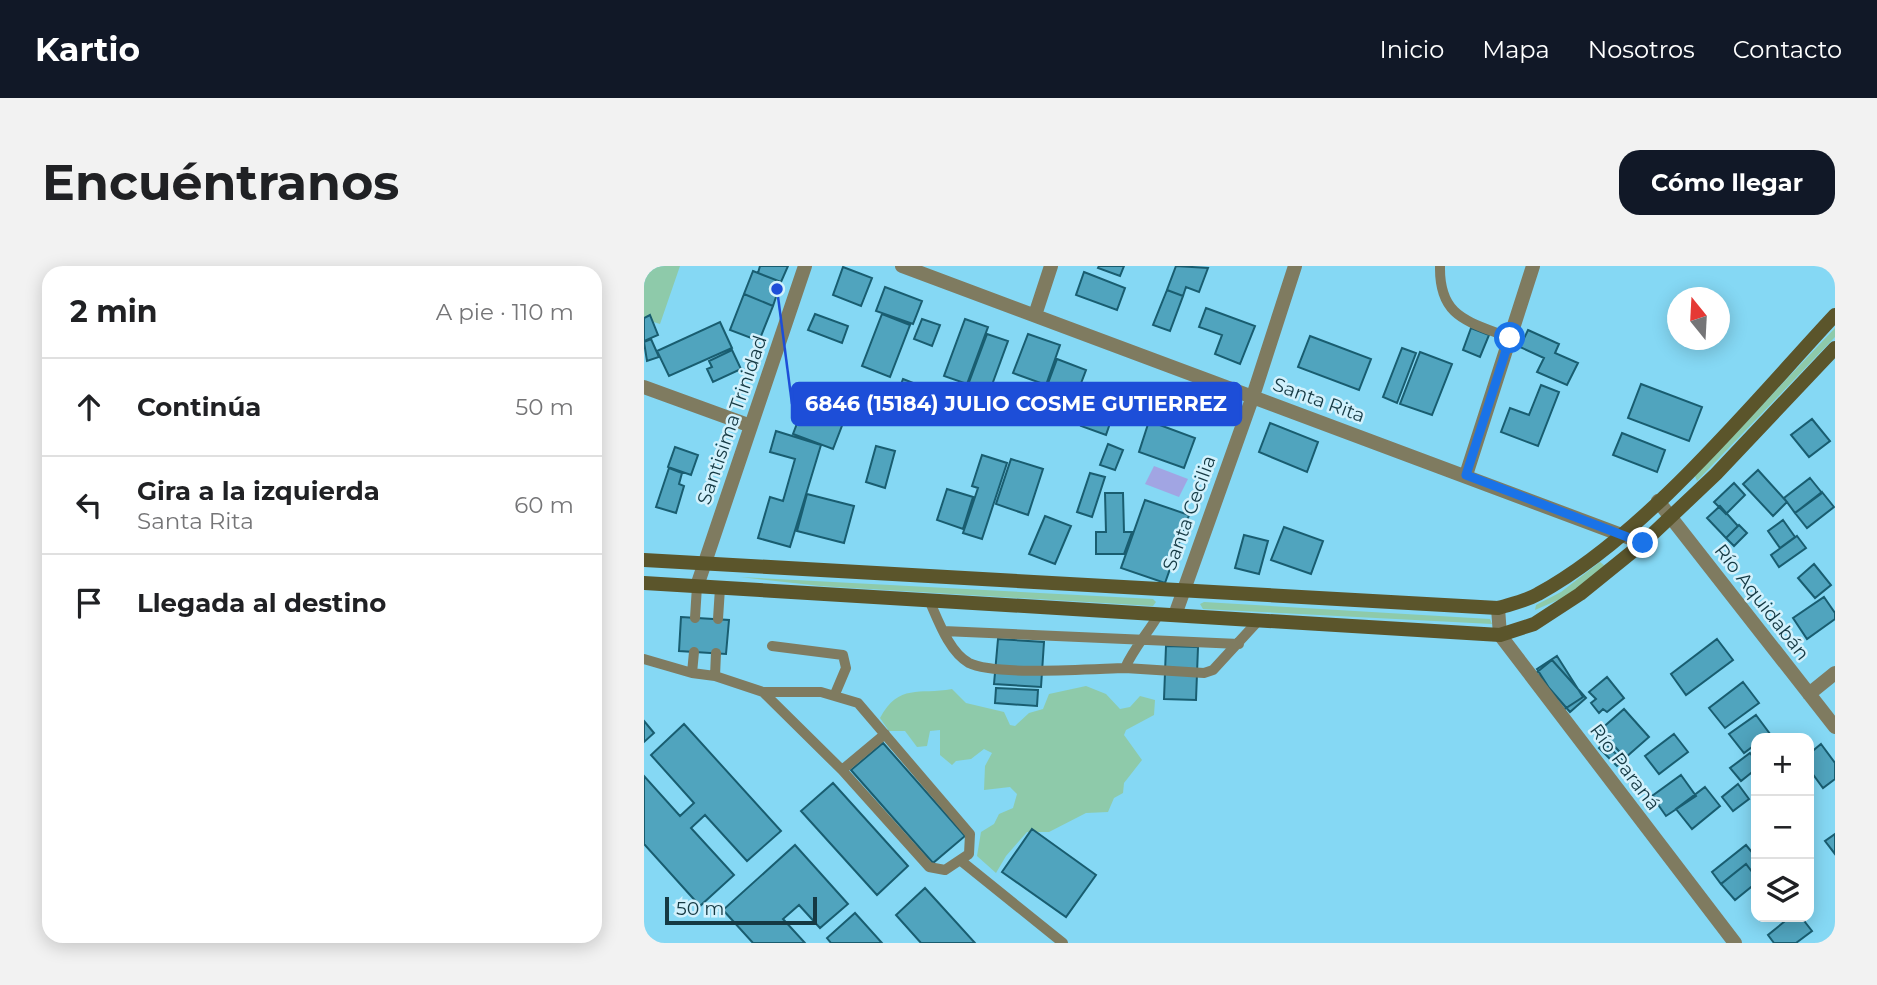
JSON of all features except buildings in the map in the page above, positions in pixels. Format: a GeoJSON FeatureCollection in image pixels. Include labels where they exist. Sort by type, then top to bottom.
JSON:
{"type":"FeatureCollection","features":[{"type":"Feature","properties":{"kind":"main road"},"geometry":{"type":"LineString","coordinates":[[644,560],[1498,608],[1535,596],[1566,578],[1621,534],[1658,501],[1835,315]]}},
{"type":"Feature","properties":{"kind":"main road"},"geometry":{"type":"LineString","coordinates":[[644,583],[1500,635],[1534,624],[1580,594],[1643,543],[1716,474],[1835,348]]}},
{"type":"Feature","properties":{"kind":"street","name":"Santisima Trinidad"},"geometry":{"type":"LineString","coordinates":[[697,586],[804,266]]}},
{"type":"Feature","properties":{"kind":"street","name":"Santa Rita"},"geometry":{"type":"LineString","coordinates":[[902,266],[1643,543]]}},
{"type":"Feature","properties":{"kind":"street"},"geometry":{"type":"LineString","coordinates":[[1035,315],[1051,266]]}},
{"type":"Feature","properties":{"kind":"street","name":"Santa Cecilia"},"geometry":{"type":"LineString","coordinates":[[1175,615],[1181,591],[1253,396],[1295,266]]}},
{"type":"Feature","properties":{"kind":"street"},"geometry":{"type":"LineString","coordinates":[[1466,475],[1533,266]]}},
{"type":"Feature","properties":{"kind":"street"},"geometry":{"type":"LineString","coordinates":[[644,387],[751,426]]}},
{"type":"Feature","properties":{"kind":"street","name":"Río Aquidabán"},"geometry":{"type":"LineString","coordinates":[[1658,501],[1835,727]]}},
{"type":"Feature","properties":{"kind":"street"},"geometry":{"type":"LineString","coordinates":[[1498,608],[1500,635]]}},
{"type":"Feature","properties":{"kind":"street","name":"Río Paraná"},"geometry":{"type":"LineString","coordinates":[[1500,635],[1735,943]]}},
{"type":"Feature","properties":{"kind":"street"},"geometry":{"type":"LineString","coordinates":[[1809,694],[1835,673]]}},
{"type":"Feature","properties":{"kind":"lane"},"geometry":{"type":"LineString","coordinates":[[1440,266],[1440,287],[1446,304],[1458,315],[1510,338]]}},
{"type":"Feature","properties":{"kind":"lane"},"geometry":{"type":"LineString","coordinates":[[695,618],[697,586]]}},
{"type":"Feature","properties":{"kind":"lane"},"geometry":{"type":"LineString","coordinates":[[718,619],[720,588]]}},
{"type":"Feature","properties":{"kind":"lane"},"geometry":{"type":"LineString","coordinates":[[929,600],[943,631],[961,656],[979,666],[1052,671],[1125,667],[1204,673],[1220,666],[1259,620]]}},
{"type":"Feature","properties":{"kind":"lane"},"geometry":{"type":"LineString","coordinates":[[1125,667],[1159,614]]}},
{"type":"Feature","properties":{"kind":"lane"},"geometry":{"type":"LineString","coordinates":[[943,631],[1239,644]]}},
{"type":"Feature","properties":{"kind":"lane"},"geometry":{"type":"LineString","coordinates":[[772,646],[843,655],[846,668],[835,694]]}},
{"type":"Feature","properties":{"kind":"lane"},"geometry":{"type":"LineString","coordinates":[[692,673],[694,652]]}},
{"type":"Feature","properties":{"kind":"lane"},"geometry":{"type":"LineString","coordinates":[[715,676],[716,653]]}},
{"type":"Feature","properties":{"kind":"lane"},"geometry":{"type":"LineString","coordinates":[[644,659],[692,673],[715,676],[763,692],[835,694],[858,703],[970,834],[972,847],[960,860],[945,870],[929,867],[842,770],[763,692]]}},
{"type":"Feature","properties":{"kind":"lane"},"geometry":{"type":"LineString","coordinates":[[842,770],[885,734]]}},
{"type":"Feature","properties":{"kind":"lane"},"geometry":{"type":"LineString","coordinates":[[960,860],[1063,943]]}},
{"type":"Feature","properties":{"kind":"green space"},"geometry":{"type":"Polygon","coordinates":[[[644,266],[680,266],[660,324],[644,319],[644,266]]]}},
{"type":"Feature","properties":{"kind":"green space"},"geometry":{"type":"Polygon","coordinates":[[[1835,328],[1835,337],[1697,481],[1695,476],[1835,328]]]}},
{"type":"Feature","properties":{"kind":"green space"},"geometry":{"type":"Polygon","coordinates":[[[1600,562],[1605,566],[1565,597],[1535,610],[1536,605],[1561,592],[1600,562]]]}},
{"type":"Feature","properties":{"kind":"green space"},"geometry":{"type":"Polygon","coordinates":[[[740,577],[1153,599],[1156,602],[1153,606],[820,586],[740,577]]]}},
{"type":"Feature","properties":{"kind":"green space"},"geometry":{"type":"Polygon","coordinates":[[[1204,602],[1490,619],[1492,624],[1203,609],[1200,604],[1204,602]]]}},
{"type":"Feature","properties":{"kind":"green space"},"geometry":{"type":"Polygon","coordinates":[[[1086,686],[1106,694],[1120,709],[1130,707],[1140,696],[1155,700],[1154,715],[1126,730],[1124,735],[1142,760],[1124,783],[1123,793],[1114,798],[1108,812],[1086,813],[1049,832],[1027,832],[1006,856],[996,873],[977,856],[981,832],[994,824],[999,814],[1013,808],[1017,794],[1010,787],[984,790],[985,766],[992,753],[984,749],[971,759],[956,761],[952,765],[940,755],[940,730],[930,731],[927,746],[917,747],[905,731],[889,731],[880,718],[887,707],[902,695],[952,689],[966,703],[1004,712],[1010,725],[1015,726],[1029,713],[1043,709],[1049,694],[1086,686]]]}},
{"type":"Feature","properties":{"kind":"water"},"geometry":{"type":"Polygon","coordinates":[[[1154,466],[1188,479],[1179,497],[1145,484],[1154,466]]]}},
{"type":"Feature","properties":{"kind":"place","name":"6846 (15184) JULIO COSME GUTIERREZ"},"geometry":{"type":"Point","coordinates":[777,289]}},
{"type":"Feature","properties":{"kind":"route"},"geometry":{"type":"LineString","coordinates":[[1510,338],[1466,475],[1643,543]]}}]}
